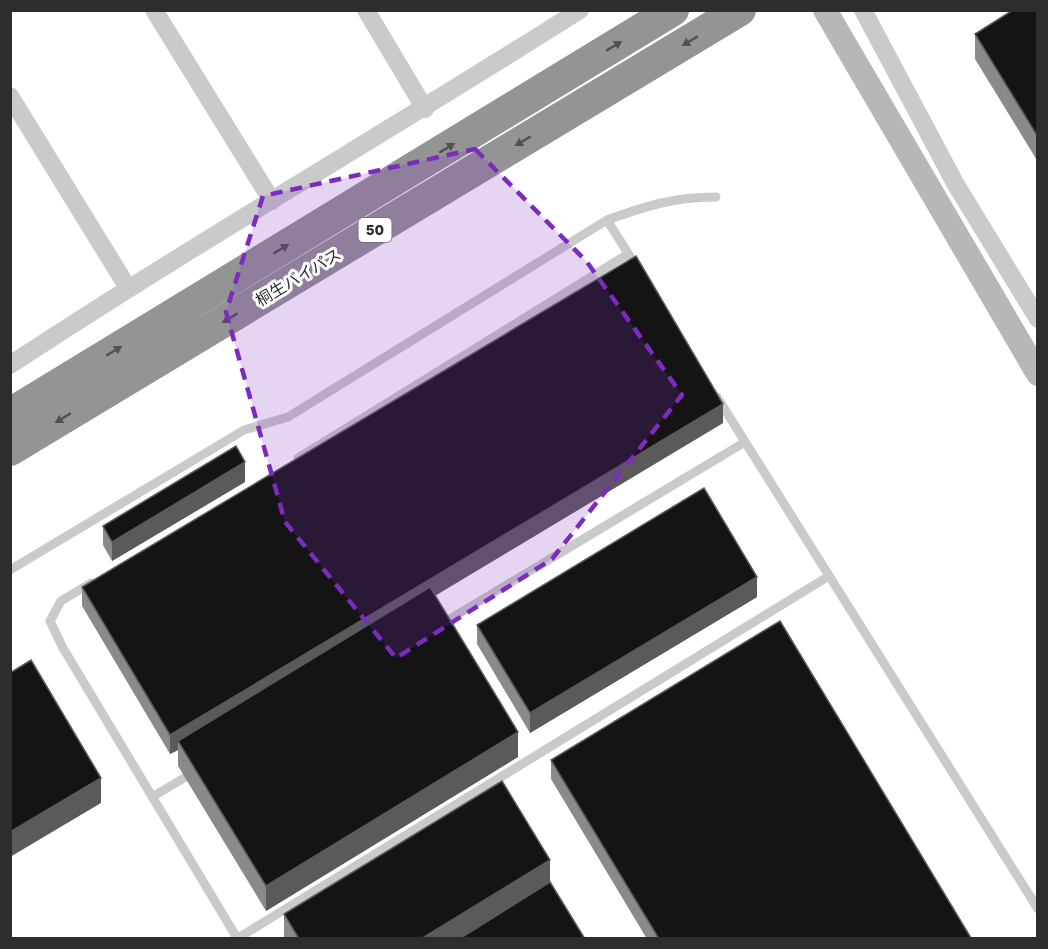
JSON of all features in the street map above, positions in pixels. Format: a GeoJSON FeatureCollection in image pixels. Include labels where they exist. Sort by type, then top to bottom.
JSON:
{"type":"FeatureCollection","features":[{"type":"Feature","properties":{"kind":"highway","name":"桐生バイパス"},"geometry":{"type":"LineString","coordinates":[[10,414],[673,10]]}},
{"type":"Feature","properties":{"kind":"highway","name":"桐生バイパス"},"geometry":{"type":"LineString","coordinates":[[10,450],[740,10]]}},
{"type":"Feature","properties":{"kind":"street"},"geometry":{"type":"LineString","coordinates":[[154,10],[272,201]]}},
{"type":"Feature","properties":{"kind":"street"},"geometry":{"type":"LineString","coordinates":[[366,10],[425,109]]}},
{"type":"Feature","properties":{"kind":"street"},"geometry":{"type":"LineString","coordinates":[[825,10],[1038,374]]}},
{"type":"Feature","properties":{"kind":"street"},"geometry":{"type":"LineString","coordinates":[[863,10],[955,183],[1038,320]]}},
{"type":"Feature","properties":{"kind":"street"},"geometry":{"type":"LineString","coordinates":[[10,365],[128,288],[425,109],[571,13]]}},
{"type":"Feature","properties":{"kind":"street"},"geometry":{"type":"LineString","coordinates":[[10,96],[128,288]]}},
{"type":"Feature","properties":{"kind":"lane"},"geometry":{"type":"LineString","coordinates":[[10,570],[244,430],[288,417],[607,220],[656,202],[686,197],[716,197]]}},
{"type":"Feature","properties":{"kind":"lane"},"geometry":{"type":"LineString","coordinates":[[607,220],[634,264]]}},
{"type":"Feature","properties":{"kind":"lane"},"geometry":{"type":"LineString","coordinates":[[284,466],[628,254]]}},
{"type":"Feature","properties":{"kind":"lane"},"geometry":{"type":"LineString","coordinates":[[714,392],[1038,909]]}},
{"type":"Feature","properties":{"kind":"lane"},"geometry":{"type":"LineString","coordinates":[[428,632],[745,442]]}},
{"type":"Feature","properties":{"kind":"lane"},"geometry":{"type":"LineString","coordinates":[[102,576],[61,601],[50,621],[63,648],[238,939],[830,576]]}},
{"type":"Feature","properties":{"kind":"lane"},"geometry":{"type":"LineString","coordinates":[[152,797],[203,766]]}},
{"type":"Feature","properties":{"kind":"highlighted area"},"geometry":{"type":"Polygon","coordinates":[[[475,149],[587,262],[682,395],[552,559],[396,658],[285,522],[226,312],[263,196],[475,149]]]}},
{"type":"Feature","properties":{"kind":"building"},"geometry":{"type":"Polygon","coordinates":[[[1013,10],[1038,10],[1038,137],[975,34],[1013,10]]]}},
{"type":"Feature","properties":{"kind":"building"},"geometry":{"type":"Polygon","coordinates":[[[636,256],[723,404],[170,735],[82,587],[636,256]]]}},
{"type":"Feature","properties":{"kind":"building"},"geometry":{"type":"Polygon","coordinates":[[[236,446],[245,462],[112,542],[103,526],[236,446]]]}},
{"type":"Feature","properties":{"kind":"building"},"geometry":{"type":"Polygon","coordinates":[[[704,488],[757,577],[530,713],[477,625],[704,488]]]}},
{"type":"Feature","properties":{"kind":"building"},"geometry":{"type":"Polygon","coordinates":[[[430,587],[518,732],[266,886],[178,741],[430,587]]]}},
{"type":"Feature","properties":{"kind":"building"},"geometry":{"type":"Polygon","coordinates":[[[780,621],[971,938],[659,939],[551,760],[780,621]]]}},
{"type":"Feature","properties":{"kind":"building"},"geometry":{"type":"Polygon","coordinates":[[[31,660],[101,778],[10,832],[10,673],[31,660]]]}},
{"type":"Feature","properties":{"kind":"building"},"geometry":{"type":"Polygon","coordinates":[[[502,781],[550,860],[421,939],[299,939],[284,914],[502,781]]]}},
{"type":"Feature","properties":{"kind":"building"},"geometry":{"type":"Polygon","coordinates":[[[550,882],[585,939],[459,939],[550,882]]]}}]}
